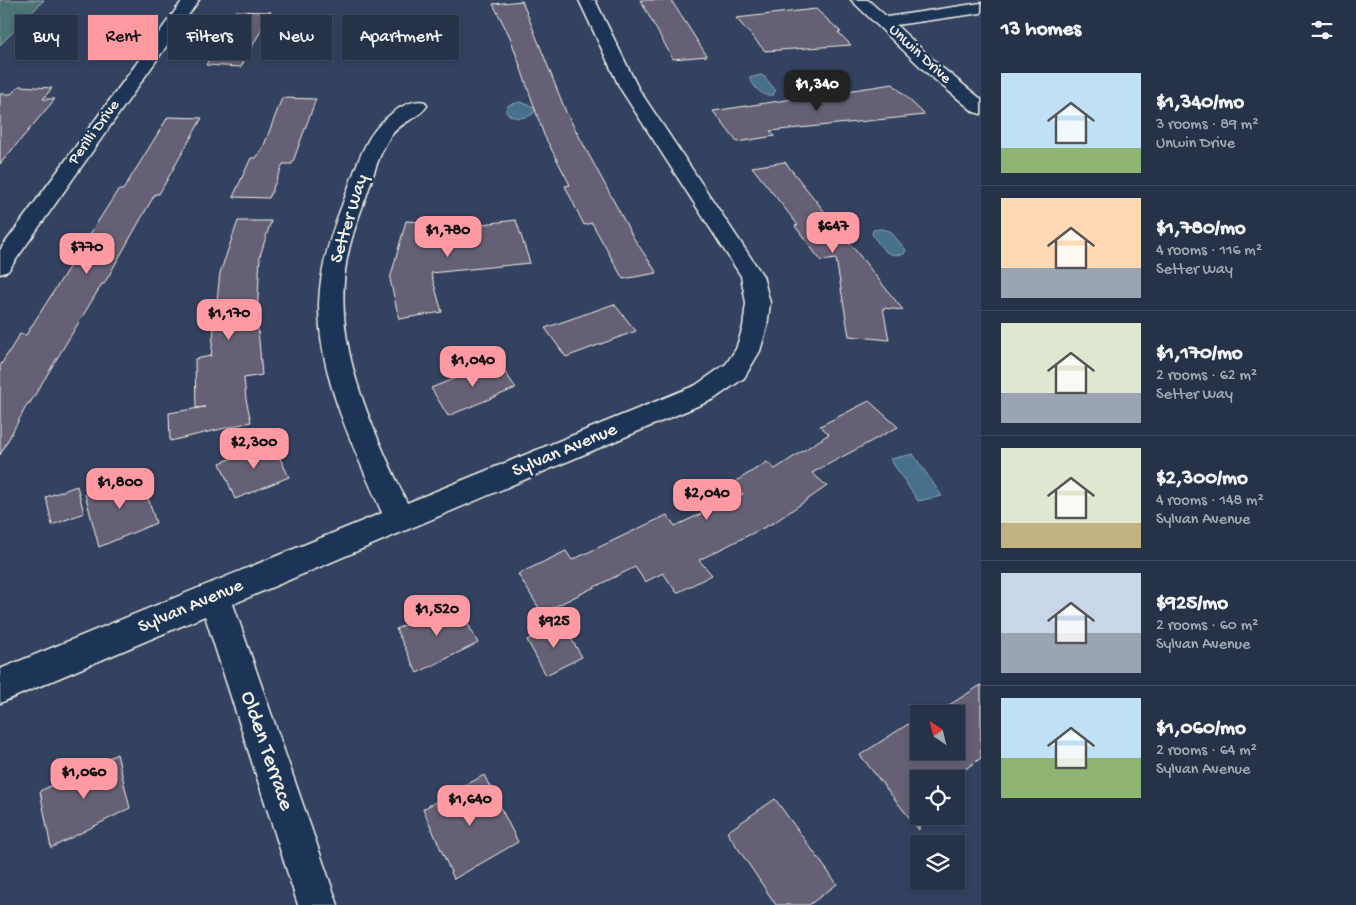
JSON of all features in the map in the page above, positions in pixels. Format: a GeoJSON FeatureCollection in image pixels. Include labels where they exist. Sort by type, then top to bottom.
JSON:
{"type":"FeatureCollection","features":[{"type":"Feature","properties":{"kind":"street","name":"Perilli Drive"},"geometry":{"type":"LineString","coordinates":[[0,266],[191,0]]}},
{"type":"Feature","properties":{"kind":"street","name":"Sylvan Avenue"},"geometry":{"type":"LineString","coordinates":[[0,686],[215,598],[705,392],[735,371],[748,351],[755,327],[758,303],[752,276],[629,88],[587,0]]}},
{"type":"Feature","properties":{"kind":"street","name":"Unwin Drive"},"geometry":{"type":"LineString","coordinates":[[859,0],[943,77],[981,108]]}},
{"type":"Feature","properties":{"kind":"street"},"geometry":{"type":"LineString","coordinates":[[883,22],[981,8]]}},
{"type":"Feature","properties":{"kind":"street","name":"Setter Way"},"geometry":{"type":"LineString","coordinates":[[400,520],[349,405],[337,360],[332,311],[334,272],[342,236],[375,143],[394,121],[418,106]]}},
{"type":"Feature","properties":{"kind":"street","name":"Olden Terrace"},"geometry":{"type":"LineString","coordinates":[[215,598],[318,905]]}},
{"type":"Feature","properties":{"kind":"green space"},"geometry":{"type":"Polygon","coordinates":[[[0,0],[44,0],[29,15],[15,15],[15,30],[0,45],[0,0]]]}},
{"type":"Feature","properties":{"kind":"water"},"geometry":{"type":"Polygon","coordinates":[[[831,70],[844,73],[848,80],[841,84],[828,81],[822,74],[831,70]]]}},
{"type":"Feature","properties":{"kind":"water"},"geometry":{"type":"Polygon","coordinates":[[[760,75],[765,77],[776,91],[774,95],[762,93],[749,78],[760,75]]]}},
{"type":"Feature","properties":{"kind":"water"},"geometry":{"type":"Polygon","coordinates":[[[520,102],[534,107],[533,114],[519,118],[506,112],[506,108],[509,105],[520,102]]]}},
{"type":"Feature","properties":{"kind":"water"},"geometry":{"type":"Polygon","coordinates":[[[873,230],[890,231],[906,250],[904,254],[888,253],[881,247],[872,234],[873,230]]]}},
{"type":"Feature","properties":{"kind":"water"},"geometry":{"type":"Polygon","coordinates":[[[913,454],[942,496],[918,501],[890,459],[913,454]]]}},
{"type":"Feature","properties":{"kind":"building"},"geometry":{"type":"Polygon","coordinates":[[[640,0],[671,0],[707,56],[673,59],[640,0]]]}},
{"type":"Feature","properties":{"kind":"building"},"geometry":{"type":"Polygon","coordinates":[[[522,1],[566,112],[633,237],[657,273],[623,279],[592,223],[584,225],[565,186],[570,185],[544,135],[510,37],[493,4],[522,1]]]}},
{"type":"Feature","properties":{"kind":"building"},"geometry":{"type":"Polygon","coordinates":[[[816,9],[841,32],[838,32],[851,45],[765,51],[736,18],[816,9]]]}},
{"type":"Feature","properties":{"kind":"building"},"geometry":{"type":"Polygon","coordinates":[[[235,11],[271,12],[269,15],[261,15],[261,30],[251,49],[251,15],[233,15],[235,11]]]}},
{"type":"Feature","properties":{"kind":"building"},"geometry":{"type":"Polygon","coordinates":[[[209,60],[245,60],[241,67],[206,65],[209,60]]]}},
{"type":"Feature","properties":{"kind":"building"},"geometry":{"type":"Polygon","coordinates":[[[893,84],[925,115],[770,131],[775,136],[737,142],[713,111],[893,84]]]}},
{"type":"Feature","properties":{"kind":"building"},"geometry":{"type":"Polygon","coordinates":[[[19,86],[52,88],[43,99],[55,99],[0,164],[0,94],[11,94],[19,86]]]}},
{"type":"Feature","properties":{"kind":"building"},"geometry":{"type":"Polygon","coordinates":[[[282,98],[316,99],[292,164],[283,164],[269,198],[233,197],[251,158],[256,158],[263,148],[282,98]]]}},
{"type":"Feature","properties":{"kind":"building"},"geometry":{"type":"Polygon","coordinates":[[[168,117],[202,118],[159,194],[155,194],[104,284],[102,284],[30,403],[28,403],[0,455],[0,366],[20,334],[26,335],[118,190],[123,190],[168,117]]]}},
{"type":"Feature","properties":{"kind":"building"},"geometry":{"type":"Polygon","coordinates":[[[785,162],[903,310],[883,308],[889,340],[849,336],[836,259],[821,261],[795,226],[798,225],[752,167],[785,162]]]}},
{"type":"Feature","properties":{"kind":"building"},"geometry":{"type":"Polygon","coordinates":[[[516,220],[530,263],[431,273],[442,312],[399,319],[390,279],[406,221],[475,225],[516,220]]]}},
{"type":"Feature","properties":{"kind":"building"},"geometry":{"type":"Polygon","coordinates":[[[238,221],[271,221],[260,256],[257,317],[262,375],[244,378],[251,422],[170,441],[169,413],[205,407],[196,408],[195,359],[211,356],[220,273],[238,221]]]}},
{"type":"Feature","properties":{"kind":"building"},"geometry":{"type":"Polygon","coordinates":[[[614,304],[636,331],[566,357],[545,328],[614,304]]]}},
{"type":"Feature","properties":{"kind":"building"},"geometry":{"type":"Polygon","coordinates":[[[497,361],[516,388],[448,416],[431,388],[497,361]]]}},
{"type":"Feature","properties":{"kind":"building"},"geometry":{"type":"Polygon","coordinates":[[[869,401],[898,427],[812,473],[827,486],[775,522],[699,560],[712,575],[677,593],[663,573],[645,582],[635,567],[542,613],[518,574],[566,551],[572,560],[667,515],[675,526],[743,494],[733,483],[767,462],[775,469],[829,434],[820,426],[869,401]]]}},
{"type":"Feature","properties":{"kind":"building"},"geometry":{"type":"Polygon","coordinates":[[[272,442],[289,477],[235,499],[220,463],[272,442]]]}},
{"type":"Feature","properties":{"kind":"building"},"geometry":{"type":"Polygon","coordinates":[[[140,473],[156,523],[99,547],[85,494],[140,473]]]}},
{"type":"Feature","properties":{"kind":"building"},"geometry":{"type":"Polygon","coordinates":[[[77,486],[84,513],[52,525],[46,497],[77,486]]]}},
{"type":"Feature","properties":{"kind":"building"},"geometry":{"type":"Polygon","coordinates":[[[456,601],[478,643],[417,673],[396,629],[456,601]]]}},
{"type":"Feature","properties":{"kind":"building"},"geometry":{"type":"Polygon","coordinates":[[[562,623],[582,657],[546,675],[527,640],[562,623]]]}},
{"type":"Feature","properties":{"kind":"building"},"geometry":{"type":"Polygon","coordinates":[[[981,685],[981,758],[964,770],[910,770],[910,819],[860,755],[910,723],[910,760],[965,760],[965,705],[949,705],[981,685]]]}},
{"type":"Feature","properties":{"kind":"building"},"geometry":{"type":"Polygon","coordinates":[[[117,754],[130,808],[51,848],[40,791],[117,754]]]}},
{"type":"Feature","properties":{"kind":"building"},"geometry":{"type":"Polygon","coordinates":[[[484,775],[518,842],[454,879],[423,809],[484,775]]]}},
{"type":"Feature","properties":{"kind":"building"},"geometry":{"type":"Polygon","coordinates":[[[775,799],[837,884],[809,905],[776,905],[727,832],[775,799]]]}}]}
